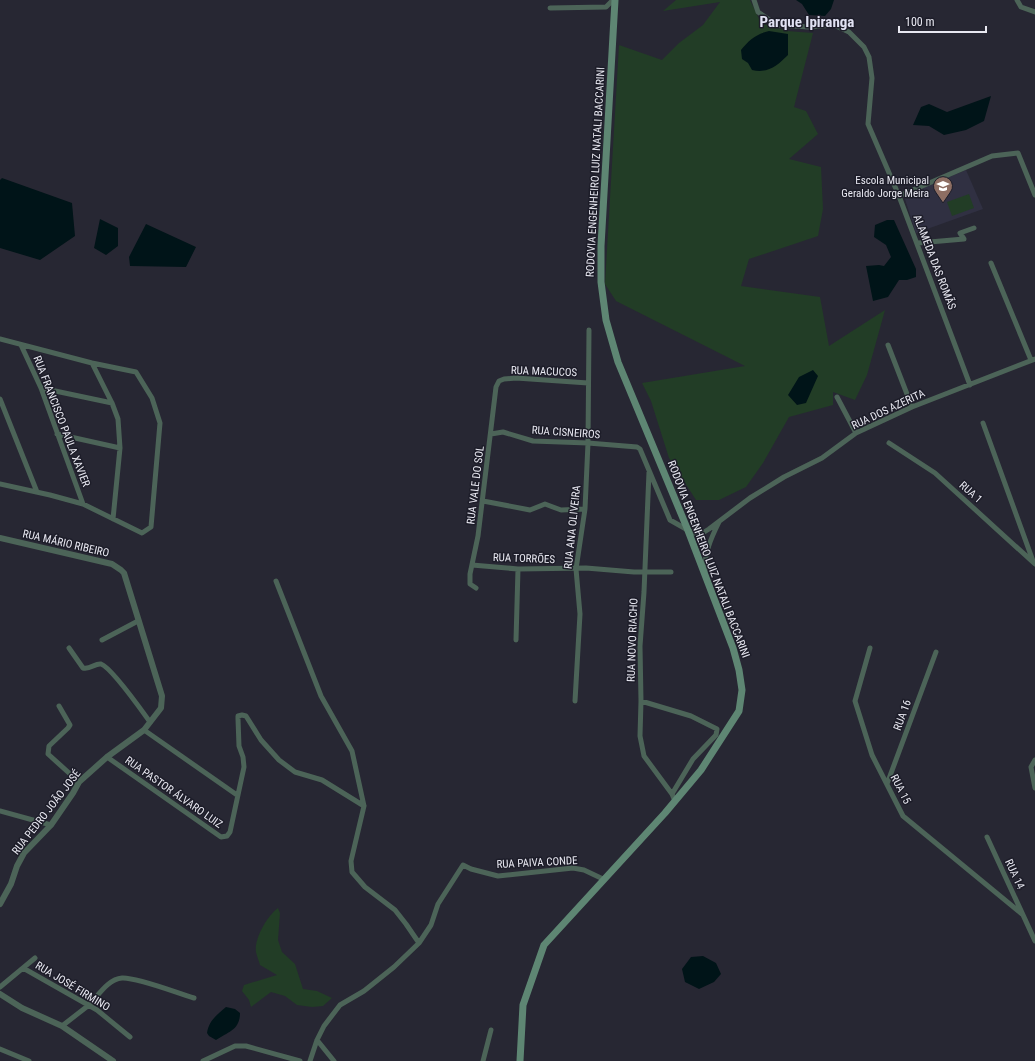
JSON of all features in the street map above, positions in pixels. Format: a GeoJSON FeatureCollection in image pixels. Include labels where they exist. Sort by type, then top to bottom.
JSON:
{"type":"FeatureCollection","features":[{"type":"Feature","properties":{"kind":"main road","name":"RODOVIA ENGENHEIRO LUIZ NATALI BACCARINI"},"geometry":{"type":"LineString","coordinates":[[520,1061],[523,1005],[544,945],[675,801],[701,770],[739,711],[742,690],[739,670],[733,648],[687,528],[618,362],[606,320],[601,282],[601,246],[614,0]]}},
{"type":"Feature","properties":{"kind":"street"},"geometry":{"type":"LineString","coordinates":[[550,8],[606,7],[614,0]]}},
{"type":"Feature","properties":{"kind":"street","name":"ALAMEDA DAS ROMÃS"},"geometry":{"type":"LineString","coordinates":[[754,0],[758,12],[777,24],[809,27],[834,24],[848,32],[864,47],[869,57],[872,78],[868,124],[918,243],[970,384]]}},
{"type":"Feature","properties":{"kind":"street"},"geometry":{"type":"LineString","coordinates":[[1017,0],[1022,7],[1035,12]]}},
{"type":"Feature","properties":{"kind":"street"},"geometry":{"type":"LineString","coordinates":[[899,196],[992,156],[1018,153],[1035,195]]}},
{"type":"Feature","properties":{"kind":"street"},"geometry":{"type":"LineString","coordinates":[[918,243],[964,239],[960,233],[974,228]]}},
{"type":"Feature","properties":{"kind":"street"},"geometry":{"type":"LineString","coordinates":[[991,263],[1033,360]]}},
{"type":"Feature","properties":{"kind":"street","name":"RUA ANA OLIVEIRA"},"geometry":{"type":"LineString","coordinates":[[575,701],[580,614],[576,569],[586,509],[589,330]]}},
{"type":"Feature","properties":{"kind":"street"},"geometry":{"type":"LineString","coordinates":[[0,339],[92,363],[136,372],[152,398],[160,423],[150,527],[142,533],[83,504],[0,484]]}},
{"type":"Feature","properties":{"kind":"street","name":"RUA FRANCISCO PAULA XAVIER"},"geometry":{"type":"LineString","coordinates":[[21,344],[41,388],[83,504]]}},
{"type":"Feature","properties":{"kind":"street"},"geometry":{"type":"LineString","coordinates":[[888,345],[912,406]]}},
{"type":"Feature","properties":{"kind":"street","name":"RUA DOS AZERITA"},"geometry":{"type":"LineString","coordinates":[[687,528],[693,533],[701,534],[750,498],[784,477],[822,458],[856,433],[912,406],[1033,360]]}},
{"type":"Feature","properties":{"kind":"street"},"geometry":{"type":"LineString","coordinates":[[92,363],[112,403],[118,420],[120,448],[113,519]]}},
{"type":"Feature","properties":{"kind":"street","name":"RUA MACUCOS"},"geometry":{"type":"LineString","coordinates":[[499,381],[516,378],[588,383]]}},
{"type":"Feature","properties":{"kind":"street","name":"RUA VALE DO SOL"},"geometry":{"type":"LineString","coordinates":[[476,588],[470,584],[470,574],[478,536],[496,387],[499,381]]}},
{"type":"Feature","properties":{"kind":"street"},"geometry":{"type":"LineString","coordinates":[[41,388],[112,403]]}},
{"type":"Feature","properties":{"kind":"street"},"geometry":{"type":"LineString","coordinates":[[837,397],[856,433]]}},
{"type":"Feature","properties":{"kind":"street"},"geometry":{"type":"LineString","coordinates":[[0,399],[37,492]]}},
{"type":"Feature","properties":{"kind":"street","name":"RUA 1"},"geometry":{"type":"LineString","coordinates":[[983,423],[1034,564]]}},
{"type":"Feature","properties":{"kind":"street","name":"RUA CISNEIROS"},"geometry":{"type":"LineString","coordinates":[[491,434],[503,432],[533,441],[637,447],[640,449],[649,470]]}},
{"type":"Feature","properties":{"kind":"street"},"geometry":{"type":"LineString","coordinates":[[57,434],[120,448]]}},
{"type":"Feature","properties":{"kind":"street","name":"RUA 1"},"geometry":{"type":"LineString","coordinates":[[889,443],[935,473],[1034,564]]}},
{"type":"Feature","properties":{"kind":"street"},"geometry":{"type":"LineString","coordinates":[[649,470],[670,520],[687,528]]}},
{"type":"Feature","properties":{"kind":"street","name":"RUA NOVO RIACHO"},"geometry":{"type":"LineString","coordinates":[[649,470],[645,572],[640,646],[640,736],[644,756],[672,794],[675,801]]}},
{"type":"Feature","properties":{"kind":"street"},"geometry":{"type":"LineString","coordinates":[[483,501],[530,510],[545,504],[562,510],[586,509]]}},
{"type":"Feature","properties":{"kind":"street"},"geometry":{"type":"LineString","coordinates":[[705,576],[705,564],[710,540],[719,522]]}},
{"type":"Feature","properties":{"kind":"street","name":"RUA MÁRIO RIBEIRO"},"geometry":{"type":"LineString","coordinates":[[0,538],[112,564],[124,573]]}},
{"type":"Feature","properties":{"kind":"street","name":"RUA TORRÕES"},"geometry":{"type":"LineString","coordinates":[[472,565],[518,569],[671,572]]}},
{"type":"Feature","properties":{"kind":"street"},"geometry":{"type":"LineString","coordinates":[[516,640],[518,569]]}},
{"type":"Feature","properties":{"kind":"street","name":"RUA PEDRO JOÃO JOSÉ"},"geometry":{"type":"LineString","coordinates":[[0,904],[11,884],[17,866],[24,854],[51,825],[79,782],[107,757],[144,730],[160,708],[162,696],[124,573]]}},
{"type":"Feature","properties":{"kind":"street"},"geometry":{"type":"LineString","coordinates":[[276,581],[320,696],[352,750],[364,806],[351,861],[352,872],[365,887],[395,910],[419,943]]}},
{"type":"Feature","properties":{"kind":"street"},"geometry":{"type":"LineString","coordinates":[[102,640],[138,621]]}},
{"type":"Feature","properties":{"kind":"street"},"geometry":{"type":"LineString","coordinates":[[69,648],[83,668],[88,669],[98,664],[103,665],[120,682],[150,722]]}},
{"type":"Feature","properties":{"kind":"street","name":"RUA 15"},"geometry":{"type":"LineString","coordinates":[[870,648],[855,701],[872,755],[903,816],[1022,914]]}},
{"type":"Feature","properties":{"kind":"street","name":"RUA 16"},"geometry":{"type":"LineString","coordinates":[[887,784],[936,652]]}},
{"type":"Feature","properties":{"kind":"street"},"geometry":{"type":"LineString","coordinates":[[641,701],[691,716],[716,728],[716,735],[694,759],[672,794]]}},
{"type":"Feature","properties":{"kind":"street"},"geometry":{"type":"LineString","coordinates":[[60,706],[70,725],[49,746],[48,754],[79,782]]}},
{"type":"Feature","properties":{"kind":"street"},"geometry":{"type":"LineString","coordinates":[[144,730],[237,795],[244,766],[243,757],[239,746],[238,716],[246,716],[261,740],[279,760],[295,772],[322,780],[364,806]]}},
{"type":"Feature","properties":{"kind":"street","name":"RUA PASTOR ÁLVARO LUIZ"},"geometry":{"type":"LineString","coordinates":[[107,757],[221,837],[227,836],[230,832],[237,795]]}},
{"type":"Feature","properties":{"kind":"street"},"geometry":{"type":"LineString","coordinates":[[1035,760],[1031,767],[1035,788]]}},
{"type":"Feature","properties":{"kind":"street"},"geometry":{"type":"LineString","coordinates":[[0,811],[51,825]]}},
{"type":"Feature","properties":{"kind":"street","name":"RUA 14"},"geometry":{"type":"LineString","coordinates":[[987,837],[1035,941]]}},
{"type":"Feature","properties":{"kind":"street","name":"RUA PAIVA CONDE"},"geometry":{"type":"LineString","coordinates":[[310,1061],[317,1040],[324,1026],[340,1005],[364,991],[394,967],[419,943],[431,926],[438,904],[463,865],[471,870],[498,876],[573,868],[584,870],[603,879]]}},
{"type":"Feature","properties":{"kind":"street"},"geometry":{"type":"LineString","coordinates":[[0,987],[35,958]]}},
{"type":"Feature","properties":{"kind":"street","name":"RUA JOSÉ FIRMINO"},"geometry":{"type":"LineString","coordinates":[[23,968],[97,1010],[130,1037]]}},
{"type":"Feature","properties":{"kind":"street"},"geometry":{"type":"LineString","coordinates":[[62,1026],[88,1005],[106,987],[114,981],[122,978],[136,980],[194,998]]}},
{"type":"Feature","properties":{"kind":"street"},"geometry":{"type":"LineString","coordinates":[[0,994],[22,1008],[62,1026],[113,1061]]}},
{"type":"Feature","properties":{"kind":"street"},"geometry":{"type":"LineString","coordinates":[[483,1061],[491,1030]]}},
{"type":"Feature","properties":{"kind":"street"},"geometry":{"type":"LineString","coordinates":[[317,1040],[334,1061]]}},
{"type":"Feature","properties":{"kind":"street"},"geometry":{"type":"LineString","coordinates":[[203,1061],[235,1046],[246,1046],[300,1061]]}},
{"type":"Feature","properties":{"kind":"street"},"geometry":{"type":"LineString","coordinates":[[0,1049],[29,1061]]}},
{"type":"Feature","properties":{"kind":"shaded area"},"geometry":{"type":"Polygon","coordinates":[[[796,0],[834,0],[831,9],[825,16],[809,15],[802,4],[796,0]]]}},
{"type":"Feature","properties":{"kind":"shaded area"},"geometry":{"type":"Polygon","coordinates":[[[769,31],[788,34],[788,55],[768,70],[752,70],[748,63],[742,59],[741,50],[753,38],[769,31]]]}},
{"type":"Feature","properties":{"kind":"shaded area"},"geometry":{"type":"Polygon","coordinates":[[[991,96],[984,121],[966,130],[944,135],[929,126],[913,125],[921,107],[929,104],[947,112],[991,96]]]}},
{"type":"Feature","properties":{"kind":"shaded area","name":"Escola Municipal Geraldo Jorge Meira"},"geometry":{"type":"Polygon","coordinates":[[[966,170],[983,209],[916,233],[904,196],[966,170]]]}},
{"type":"Feature","properties":{"kind":"shaded area"},"geometry":{"type":"Polygon","coordinates":[[[2,178],[72,203],[75,236],[40,260],[0,248],[0,180],[2,178]]]}},
{"type":"Feature","properties":{"kind":"shaded area"},"geometry":{"type":"Polygon","coordinates":[[[100,219],[118,228],[118,246],[106,255],[94,248],[100,219]]]}},
{"type":"Feature","properties":{"kind":"shaded area"},"geometry":{"type":"Polygon","coordinates":[[[887,220],[894,220],[916,269],[916,277],[907,280],[899,280],[888,297],[873,301],[866,266],[884,266],[891,257],[886,245],[874,237],[875,225],[887,220]]]}},
{"type":"Feature","properties":{"kind":"shaded area"},"geometry":{"type":"Polygon","coordinates":[[[146,224],[196,247],[186,267],[130,266],[129,257],[146,224]]]}},
{"type":"Feature","properties":{"kind":"shaded area"},"geometry":{"type":"Polygon","coordinates":[[[813,370],[818,376],[806,403],[797,405],[788,395],[799,377],[813,370]]]}},
{"type":"Feature","properties":{"kind":"shaded area"},"geometry":{"type":"Polygon","coordinates":[[[703,956],[716,963],[721,974],[714,982],[699,989],[685,982],[682,969],[691,957],[703,956]]]}},
{"type":"Feature","properties":{"kind":"shaded area"},"geometry":{"type":"Polygon","coordinates":[[[226,1007],[235,1009],[240,1013],[238,1023],[236,1027],[216,1040],[207,1033],[208,1028],[214,1018],[226,1007]]]}},
{"type":"Feature","properties":{"kind":"green space"},"geometry":{"type":"Polygon","coordinates":[[[676,0],[750,0],[761,23],[787,31],[813,33],[794,107],[806,111],[818,134],[789,159],[821,167],[823,209],[818,236],[749,259],[741,286],[820,297],[829,346],[885,310],[867,375],[855,400],[833,392],[833,405],[789,417],[763,463],[746,487],[719,500],[696,500],[669,458],[651,401],[642,383],[745,366],[616,301],[605,284],[619,45],[662,60],[679,43],[703,25],[720,2],[663,11],[676,0]]]}},
{"type":"Feature","properties":{"kind":"green space"},"geometry":{"type":"Polygon","coordinates":[[[969,194],[974,208],[952,216],[947,202],[969,194]]]}},
{"type":"Feature","properties":{"kind":"green space"},"geometry":{"type":"Polygon","coordinates":[[[278,908],[280,913],[278,940],[282,952],[295,964],[303,989],[317,991],[332,998],[323,1006],[312,1007],[297,1005],[285,996],[271,992],[251,1007],[249,1000],[242,991],[244,985],[277,975],[260,965],[256,947],[262,928],[270,916],[278,908]]]}},
{"type":"Feature","properties":{"kind":"place","name":"Escola Municipal Geraldo Jorge Meira"},"geometry":{"type":"Point","coordinates":[943,203]}},
{"type":"Feature","properties":{"kind":"district","name":"Parque Ipiranga"},"geometry":{"type":"Point","coordinates":[807,22]}}]}
